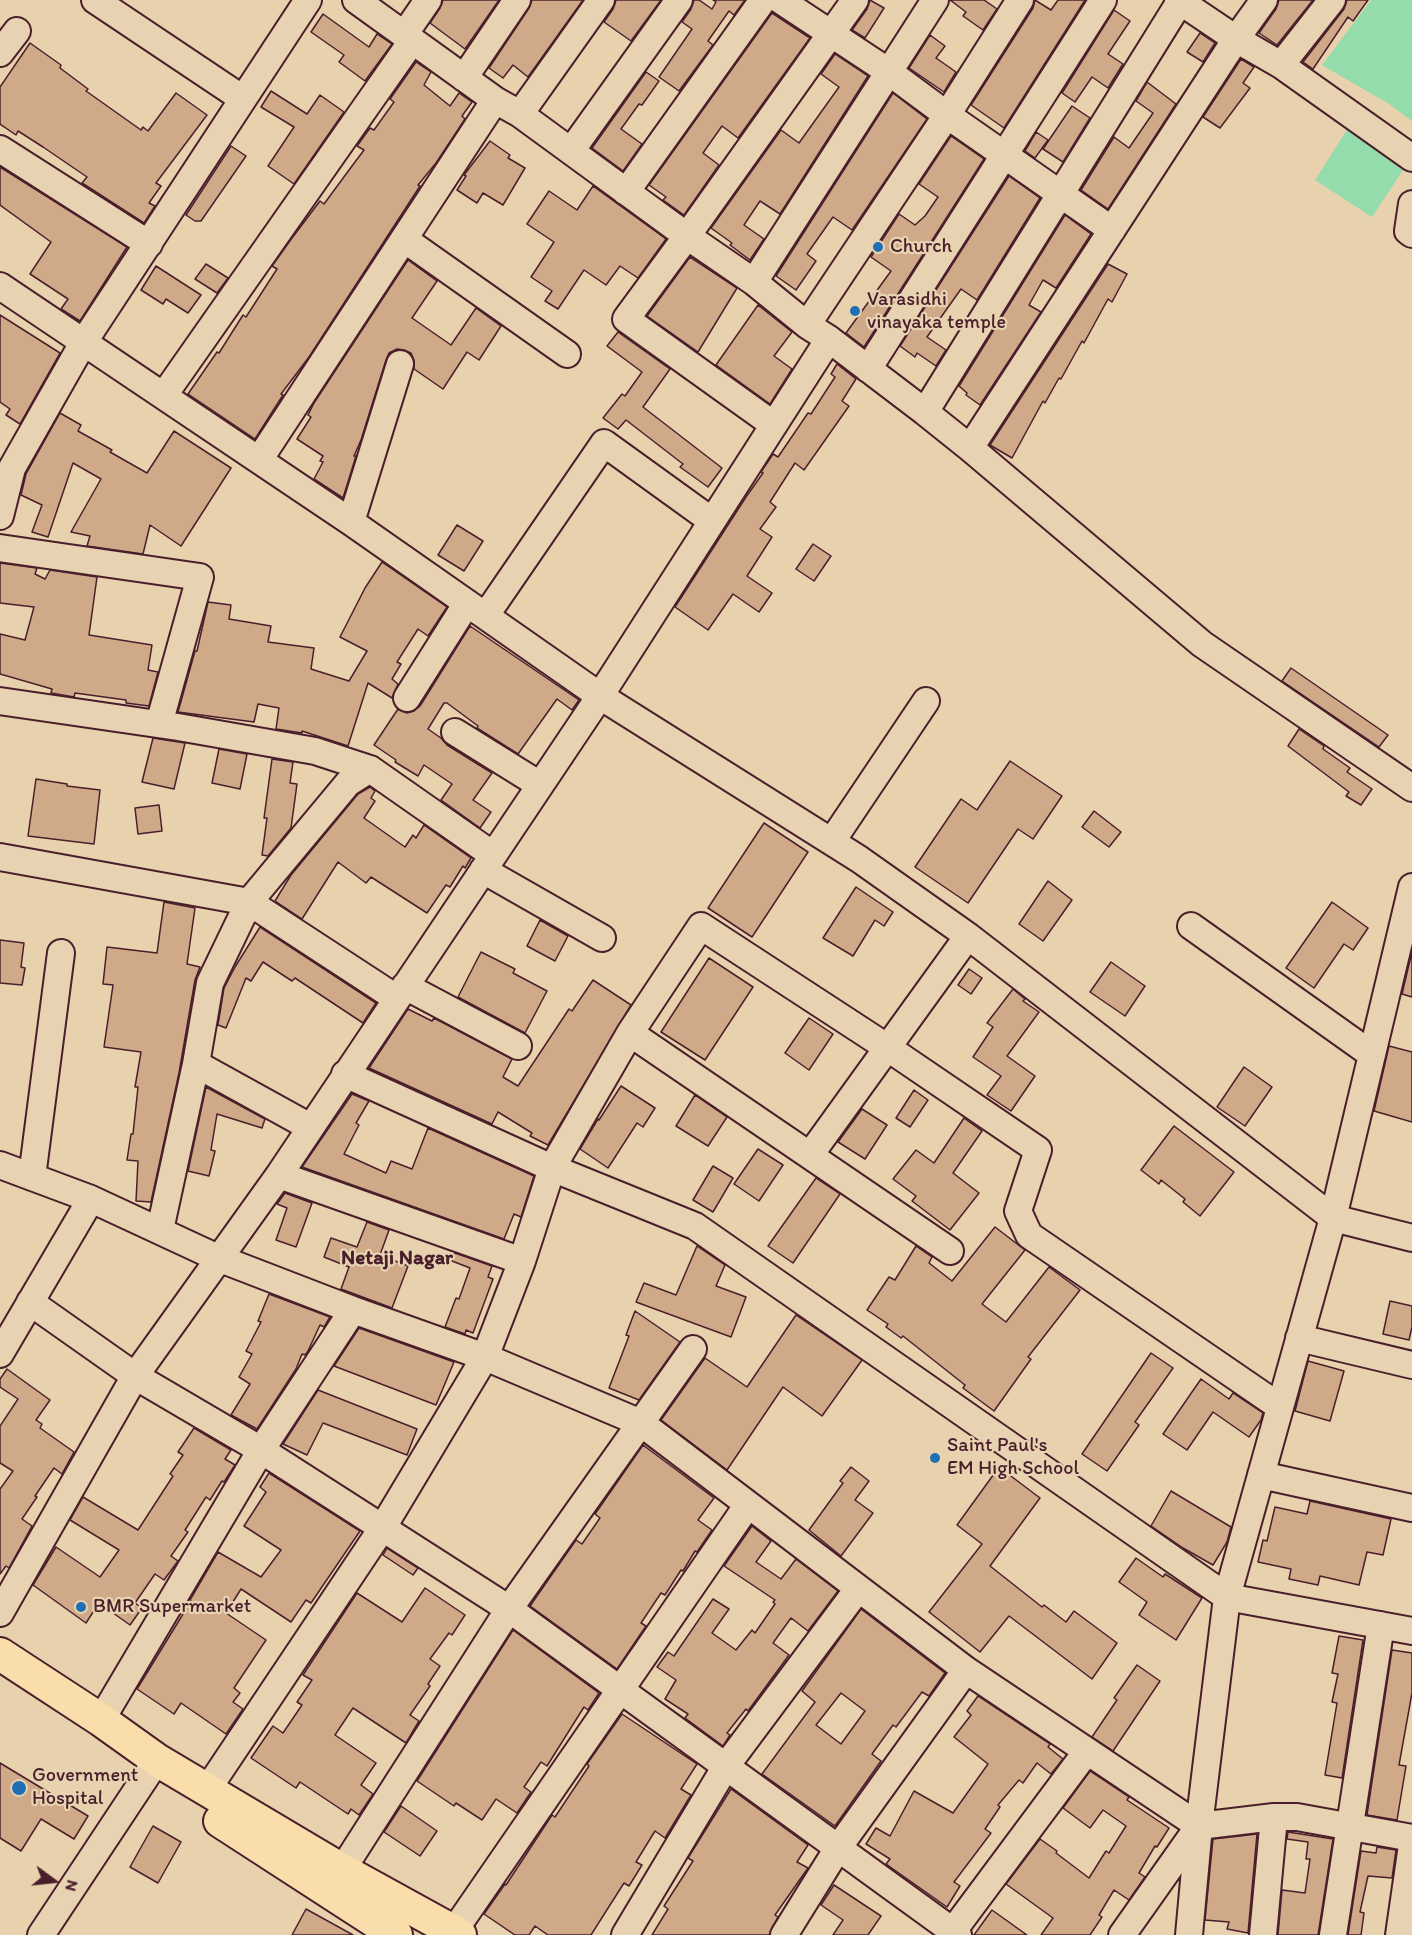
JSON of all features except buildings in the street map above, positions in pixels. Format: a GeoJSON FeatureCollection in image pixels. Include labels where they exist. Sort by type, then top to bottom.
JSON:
{"type":"FeatureCollection","features":[{"type":"Feature","properties":{"kind":"main road"},"geometry":{"type":"LineString","coordinates":[[0,1654],[101,1720],[152,1767],[207,1790],[342,1870],[457,1933]]}},
{"type":"Feature","properties":{"kind":"main road"},"geometry":{"type":"LineString","coordinates":[[0,1679],[152,1767],[396,1935]]}},
{"type":"Feature","properties":{"kind":"street"},"geometry":{"type":"LineString","coordinates":[[95,0],[243,99]]}},
{"type":"Feature","properties":{"kind":"street"},"geometry":{"type":"LineString","coordinates":[[0,516],[12,468],[83,343],[308,0]]}},
{"type":"Feature","properties":{"kind":"street"},"geometry":{"type":"LineString","coordinates":[[356,0],[754,282],[970,448],[1202,644],[1412,788]]}},
{"type":"Feature","properties":{"kind":"street"},"geometry":{"type":"LineString","coordinates":[[164,395],[408,38],[428,0]]}},
{"type":"Feature","properties":{"kind":"street"},"geometry":{"type":"LineString","coordinates":[[464,78],[517,0]]}},
{"type":"Feature","properties":{"kind":"street"},"geometry":{"type":"LineString","coordinates":[[520,114],[601,0]]}},
{"type":"Feature","properties":{"kind":"street"},"geometry":{"type":"LineString","coordinates":[[571,151],[680,0]]}},
{"type":"Feature","properties":{"kind":"street"},"geometry":{"type":"LineString","coordinates":[[626,192],[763,0]]}},
{"type":"Feature","properties":{"kind":"street"},"geometry":{"type":"LineString","coordinates":[[780,0],[889,72],[946,115],[1112,230]]}},
{"type":"Feature","properties":{"kind":"street"},"geometry":{"type":"LineString","coordinates":[[774,425],[626,319],[855,0]]}},
{"type":"Feature","properties":{"kind":"street"},"geometry":{"type":"LineString","coordinates":[[754,282],[935,0]]}},
{"type":"Feature","properties":{"kind":"street"},"geometry":{"type":"LineString","coordinates":[[807,325],[1020,0]]}},
{"type":"Feature","properties":{"kind":"street"},"geometry":{"type":"LineString","coordinates":[[868,369],[1102,0]]}},
{"type":"Feature","properties":{"kind":"street"},"geometry":{"type":"LineString","coordinates":[[970,448],[1236,39],[1264,0]]}},
{"type":"Feature","properties":{"kind":"street"},"geometry":{"type":"LineString","coordinates":[[1281,65],[1332,0]]}},
{"type":"Feature","properties":{"kind":"street"},"geometry":{"type":"LineString","coordinates":[[925,412],[1180,1],[1236,39],[1281,65],[1412,158]]}},
{"type":"Feature","properties":{"kind":"street"},"geometry":{"type":"LineString","coordinates":[[0,53],[17,31]]}},
{"type":"Feature","properties":{"kind":"street"},"geometry":{"type":"LineString","coordinates":[[259,460],[495,100]]}},
{"type":"Feature","properties":{"kind":"street"},"geometry":{"type":"LineString","coordinates":[[0,149],[149,243]]}},
{"type":"Feature","properties":{"kind":"street"},"geometry":{"type":"LineString","coordinates":[[1412,204],[1408,231],[1412,234]]}},
{"type":"Feature","properties":{"kind":"street"},"geometry":{"type":"LineString","coordinates":[[404,239],[567,354]]}},
{"type":"Feature","properties":{"kind":"street"},"geometry":{"type":"LineString","coordinates":[[0,286],[351,522],[600,696],[831,841],[968,936],[1333,1218],[1412,1238]]}},
{"type":"Feature","properties":{"kind":"street"},"geometry":{"type":"LineString","coordinates":[[0,1613],[135,1376],[279,1174],[600,696],[829,339]]}},
{"type":"Feature","properties":{"kind":"street"},"geometry":{"type":"LineString","coordinates":[[351,522],[400,364]]}},
{"type":"Feature","properties":{"kind":"street"},"geometry":{"type":"LineString","coordinates":[[407,698],[604,443],[712,521]]}},
{"type":"Feature","properties":{"kind":"street"},"geometry":{"type":"LineString","coordinates":[[0,548],[200,577],[159,724]]}},
{"type":"Feature","properties":{"kind":"street"},"geometry":{"type":"LineString","coordinates":[[0,701],[159,724],[315,751],[370,769],[488,862],[602,938]]}},
{"type":"Feature","properties":{"kind":"street"},"geometry":{"type":"LineString","coordinates":[[831,841],[927,701]]}},
{"type":"Feature","properties":{"kind":"street"},"geometry":{"type":"LineString","coordinates":[[455,732],[540,785]]}},
{"type":"Feature","properties":{"kind":"street"},"geometry":{"type":"LineString","coordinates":[[160,1230],[196,1064],[210,983],[249,902],[348,783],[370,769]]}},
{"type":"Feature","properties":{"kind":"street"},"geometry":{"type":"LineString","coordinates":[[0,857],[249,902],[400,992],[518,1046]]}},
{"type":"Feature","properties":{"kind":"street"},"geometry":{"type":"LineString","coordinates":[[1189,1935],[1199,1826],[1227,1597],[1333,1218],[1371,1054],[1404,952],[1412,888]]}},
{"type":"Feature","properties":{"kind":"street"},"geometry":{"type":"LineString","coordinates":[[207,1790],[383,1527],[485,1357],[522,1261],[552,1168],[630,1033],[701,926],[888,1048],[1038,1150],[1018,1211],[1029,1235],[1280,1407]]}},
{"type":"Feature","properties":{"kind":"street"},"geometry":{"type":"LineString","coordinates":[[1191,926],[1371,1054]]}},
{"type":"Feature","properties":{"kind":"street"},"geometry":{"type":"LineString","coordinates":[[810,1155],[968,936]]}},
{"type":"Feature","properties":{"kind":"street"},"geometry":{"type":"LineString","coordinates":[[32,1177],[61,953]]}},
{"type":"Feature","properties":{"kind":"street"},"geometry":{"type":"LineString","coordinates":[[630,1033],[950,1251]]}},
{"type":"Feature","properties":{"kind":"street"},"geometry":{"type":"LineString","coordinates":[[196,1064],[310,1127]]}},
{"type":"Feature","properties":{"kind":"street"},"geometry":{"type":"LineString","coordinates":[[345,1074],[552,1168],[695,1226],[1227,1597],[1412,1631]]}},
{"type":"Feature","properties":{"kind":"street"},"geometry":{"type":"LineString","coordinates":[[0,1165],[90,1199],[218,1258],[353,1310],[485,1357],[641,1423],[747,1506],[966,1670],[1199,1826],[1274,1817],[1297,1817],[1412,1838]]}},
{"type":"Feature","properties":{"kind":"street"},"geometry":{"type":"LineString","coordinates":[[279,1174],[522,1261]]}},
{"type":"Feature","properties":{"kind":"street"},"geometry":{"type":"LineString","coordinates":[[0,1354],[90,1199]]}},
{"type":"Feature","properties":{"kind":"street"},"geometry":{"type":"LineString","coordinates":[[30,1302],[135,1376],[261,1450],[509,1609],[954,1934],[1087,1751]]}},
{"type":"Feature","properties":{"kind":"street"},"geometry":{"type":"LineString","coordinates":[[101,1720],[261,1450],[353,1310]]}},
{"type":"Feature","properties":{"kind":"street"},"geometry":{"type":"LineString","coordinates":[[1299,1338],[1412,1365]]}},
{"type":"Feature","properties":{"kind":"street"},"geometry":{"type":"LineString","coordinates":[[342,1870],[509,1609],[693,1349]]}},
{"type":"Feature","properties":{"kind":"street"},"geometry":{"type":"LineString","coordinates":[[1261,1475],[1412,1508]]}},
{"type":"Feature","properties":{"kind":"street"},"geometry":{"type":"LineString","coordinates":[[457,1933],[747,1506]]}},
{"type":"Feature","properties":{"kind":"street"},"geometry":{"type":"LineString","coordinates":[[625,1935],[726,1766],[858,1589]]}},
{"type":"Feature","properties":{"kind":"street"},"geometry":{"type":"LineString","coordinates":[[1333,1935],[1381,1625]]}},
{"type":"Feature","properties":{"kind":"street"},"geometry":{"type":"LineString","coordinates":[[784,1935],[838,1848],[966,1670]]}},
{"type":"Feature","properties":{"kind":"street"},"geometry":{"type":"LineString","coordinates":[[41,1935],[152,1767]]}},
{"type":"Feature","properties":{"kind":"street"},"geometry":{"type":"LineString","coordinates":[[1263,1935],[1274,1817]]}},
{"type":"Feature","properties":{"kind":"street"},"geometry":{"type":"LineString","coordinates":[[1122,1935],[1199,1826]]}},
{"type":"Feature","properties":{"kind":"street"},"geometry":{"type":"LineString","coordinates":[[1399,1935],[1412,1845]]}},
{"type":"Feature","properties":{"kind":"green space"},"geometry":{"type":"Polygon","coordinates":[[[1371,0],[1412,0],[1412,121],[1389,104],[1322,65],[1371,0]]]}},
{"type":"Feature","properties":{"kind":"green space"},"geometry":{"type":"Polygon","coordinates":[[[1350,125],[1409,161],[1372,217],[1315,180],[1350,125]]]}},
{"type":"Feature","properties":{"kind":"place","name":"Church"},"geometry":{"type":"Point","coordinates":[878,247]}},
{"type":"Feature","properties":{"kind":"place","name":"Varasidhi vinayaka temple"},"geometry":{"type":"Point","coordinates":[855,311]}},
{"type":"Feature","properties":{"kind":"place","name":"Saint Paul's EM High School"},"geometry":{"type":"Point","coordinates":[935,1458]}},
{"type":"Feature","properties":{"kind":"place","name":"BMR Supermarket"},"geometry":{"type":"Point","coordinates":[81,1607]}},
{"type":"Feature","properties":{"kind":"place","name":"Government Hospital"},"geometry":{"type":"Point","coordinates":[19,1788]}},
{"type":"Feature","properties":{"kind":"district","name":"Netaji Nagar"},"geometry":{"type":"Point","coordinates":[397,1259]}}]}
